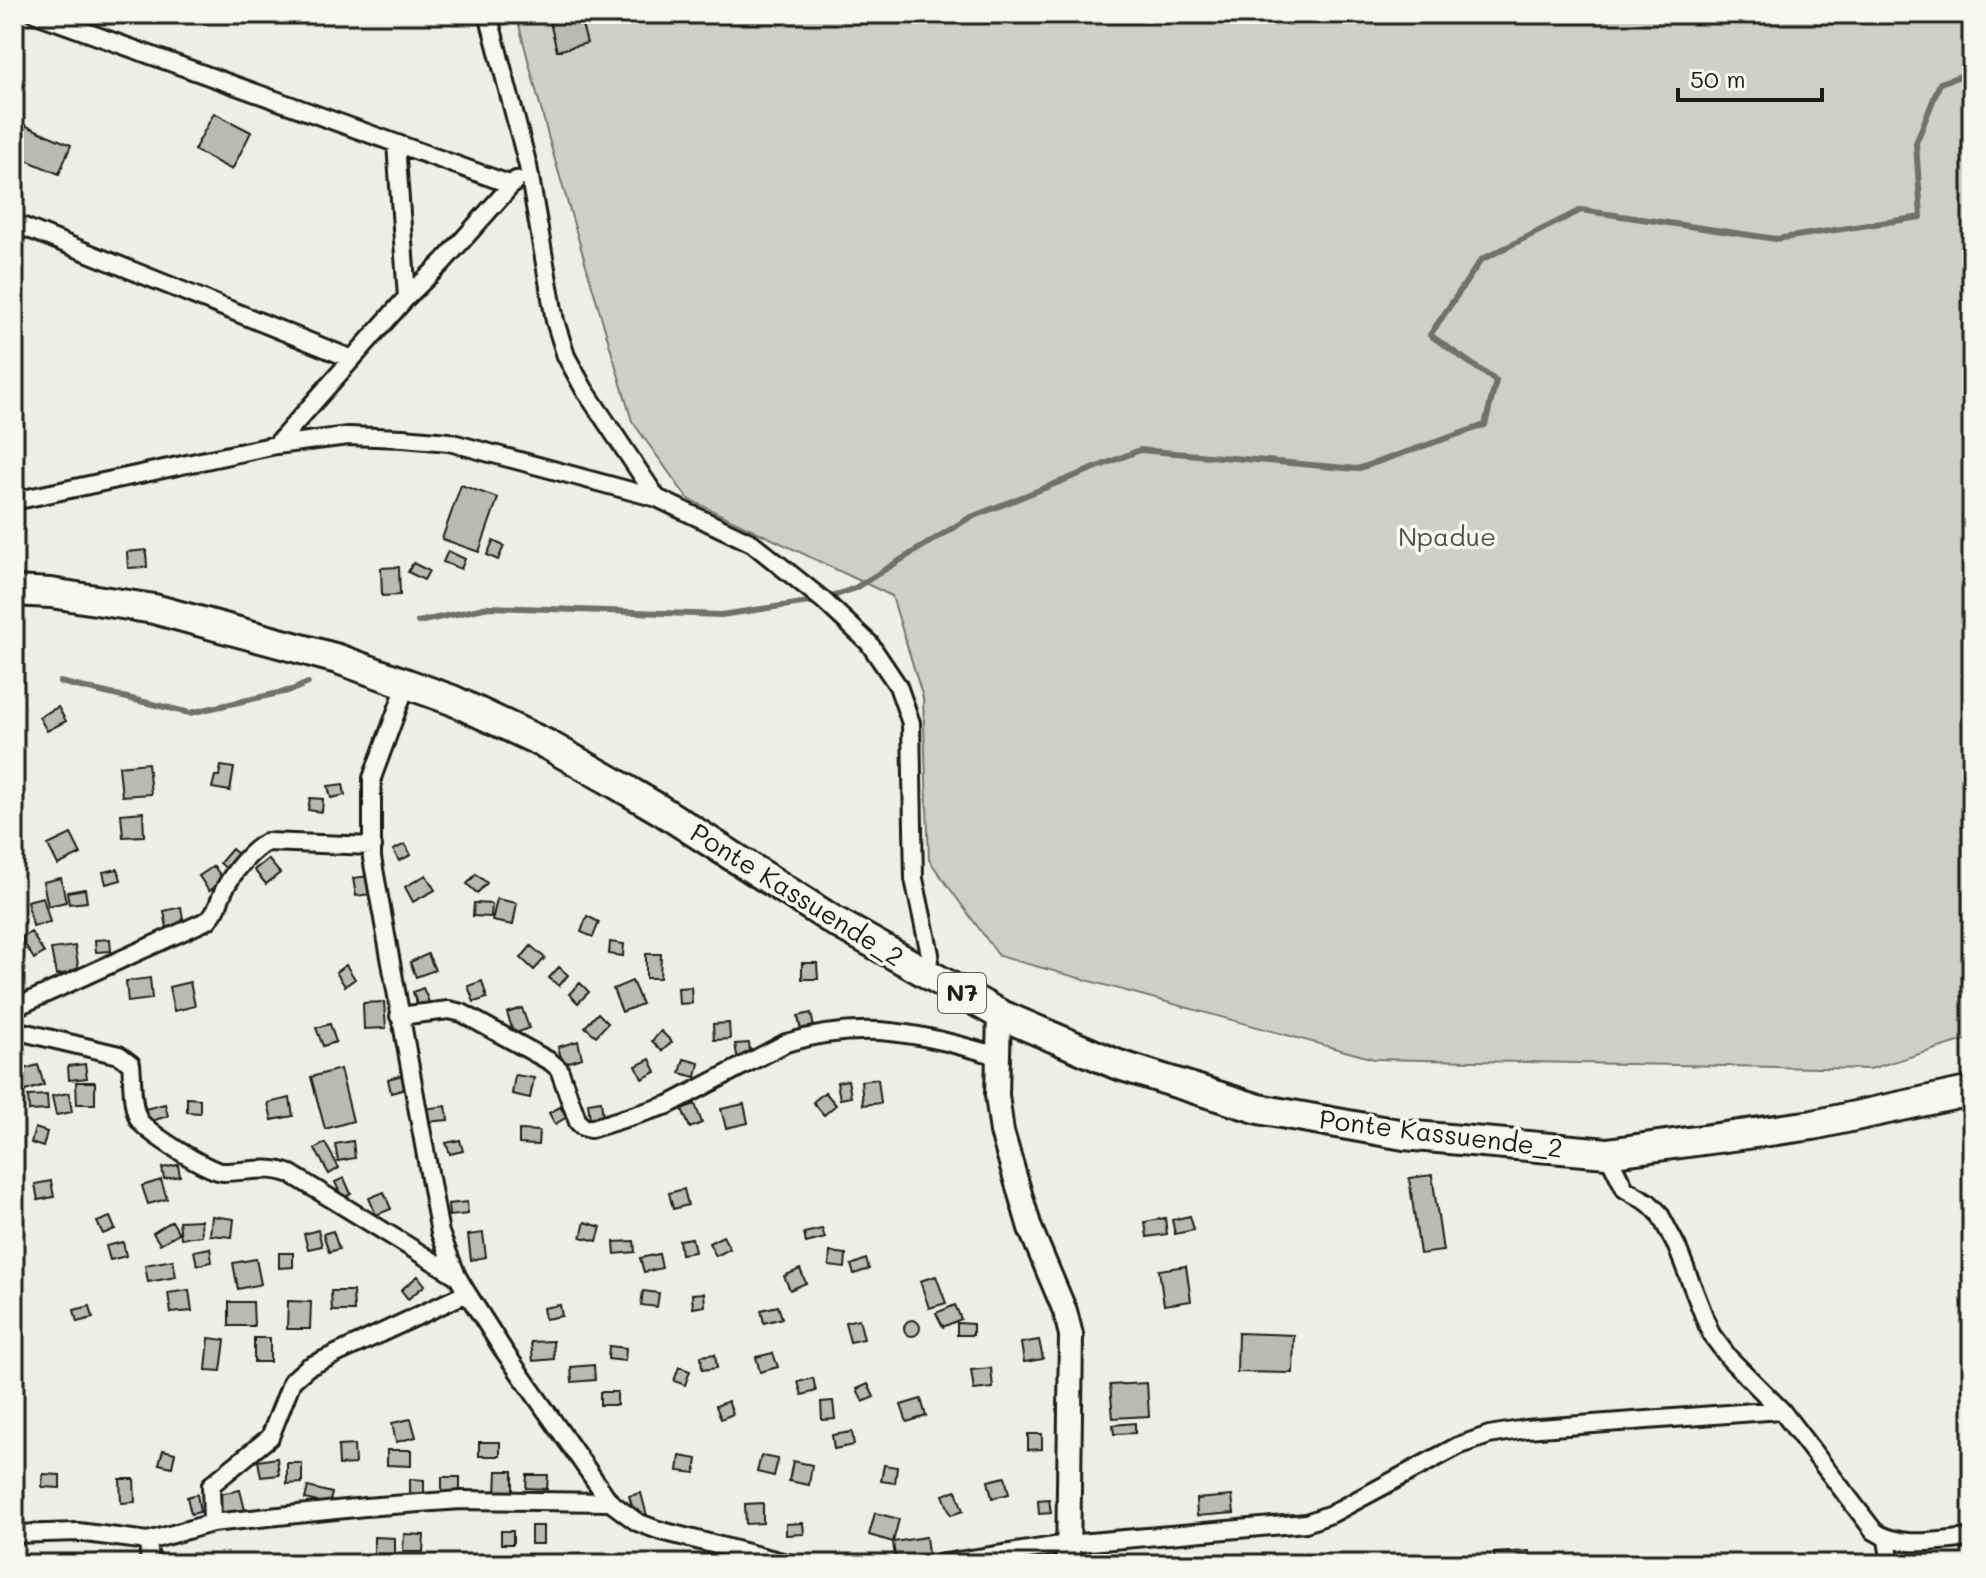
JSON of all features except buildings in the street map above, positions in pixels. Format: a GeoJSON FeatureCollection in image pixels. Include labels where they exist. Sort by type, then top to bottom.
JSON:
{"type":"FeatureCollection","features":[{"type":"Feature","properties":{"kind":"highway","name":"Ponte Kassuende_2"},"geometry":{"type":"LineString","coordinates":[[14,591],[51,593],[154,609],[338,659],[407,683],[520,732],[596,772],[834,921],[999,1014],[1116,1064],[1259,1109],[1404,1135],[1607,1153],[1813,1125],[1972,1091]]}},
{"type":"Feature","properties":{"kind":"street"},"geometry":{"type":"LineString","coordinates":[[36,14],[512,185]]}},
{"type":"Feature","properties":{"kind":"street"},"geometry":{"type":"LineString","coordinates":[[488,14],[528,166],[555,321],[566,356],[584,389],[657,498]]}},
{"type":"Feature","properties":{"kind":"street"},"geometry":{"type":"LineString","coordinates":[[396,144],[407,297]]}},
{"type":"Feature","properties":{"kind":"street"},"geometry":{"type":"LineString","coordinates":[[276,445],[528,166]]}},
{"type":"Feature","properties":{"kind":"street"},"geometry":{"type":"LineString","coordinates":[[14,223],[352,359]]}},
{"type":"Feature","properties":{"kind":"street"},"geometry":{"type":"LineString","coordinates":[[14,501],[276,445],[348,436],[449,442],[657,498],[752,543],[823,600],[869,643],[898,686],[911,723],[914,879],[930,954],[926,974]]}},
{"type":"Feature","properties":{"kind":"street"},"geometry":{"type":"LineString","coordinates":[[407,683],[372,778],[372,858],[440,1233],[457,1276],[504,1351],[610,1502],[637,1522],[658,1530],[790,1564]]}},
{"type":"Feature","properties":{"kind":"street"},"geometry":{"type":"LineString","coordinates":[[14,1008],[208,920],[216,911],[225,887],[256,848],[267,842],[373,846]]}},
{"type":"Feature","properties":{"kind":"street"},"geometry":{"type":"LineString","coordinates":[[399,1016],[449,1010],[462,1013],[551,1062],[559,1069],[578,1122],[590,1129],[668,1105],[786,1043],[807,1037],[836,1032],[901,1031],[998,1056]]}},
{"type":"Feature","properties":{"kind":"street"},"geometry":{"type":"LineString","coordinates":[[999,1014],[997,1095],[1002,1132],[1030,1228],[1065,1311],[1071,1335],[1068,1554]]}},
{"type":"Feature","properties":{"kind":"street"},"geometry":{"type":"LineString","coordinates":[[14,1030],[119,1055],[131,1064],[137,1113],[143,1125],[204,1167],[224,1172],[273,1168],[291,1174],[457,1276]]}},
{"type":"Feature","properties":{"kind":"street"},"geometry":{"type":"LineString","coordinates":[[1607,1153],[1625,1189],[1649,1203],[1659,1213],[1677,1247],[1711,1334],[1729,1358],[1781,1410],[1860,1517],[1887,1540],[1972,1538]]}},
{"type":"Feature","properties":{"kind":"street"},"geometry":{"type":"LineString","coordinates":[[212,1523],[211,1485],[270,1437],[292,1381],[298,1374],[467,1293]]}},
{"type":"Feature","properties":{"kind":"street"},"geometry":{"type":"LineString","coordinates":[[939,1564],[1068,1554],[1306,1523],[1331,1514],[1458,1446],[1489,1435],[1526,1429],[1781,1410]]}},
{"type":"Feature","properties":{"kind":"street"},"geometry":{"type":"LineString","coordinates":[[14,1534],[78,1532],[148,1541],[212,1523],[461,1500],[610,1502]]}},
{"type":"Feature","properties":{"kind":"street"},"geometry":{"type":"LineString","coordinates":[[1887,1540],[1891,1564]]}},
{"type":"Feature","properties":{"kind":"street"},"geometry":{"type":"LineString","coordinates":[[148,1541],[150,1564]]}},
{"type":"Feature","properties":{"kind":"green space","name":"Npadue"},"geometry":{"type":"Polygon","coordinates":[[[516,14],[1972,14],[1972,1038],[1870,1069],[1374,1059],[999,956],[929,860],[923,698],[892,596],[688,499],[632,421],[550,143],[516,14]]]}},
{"type":"Feature","properties":{"kind":"waterway"},"geometry":{"type":"LineString","coordinates":[[418,622],[489,607],[721,615],[823,600],[855,588],[969,518],[1140,450],[1357,469],[1485,425],[1496,381],[1430,335],[1481,260],[1581,210],[1776,239],[1921,217],[1916,143],[1940,83],[1972,72]]}},
{"type":"Feature","properties":{"kind":"waterway"},"geometry":{"type":"LineString","coordinates":[[60,682],[190,713],[292,690],[308,683]]}}]}
